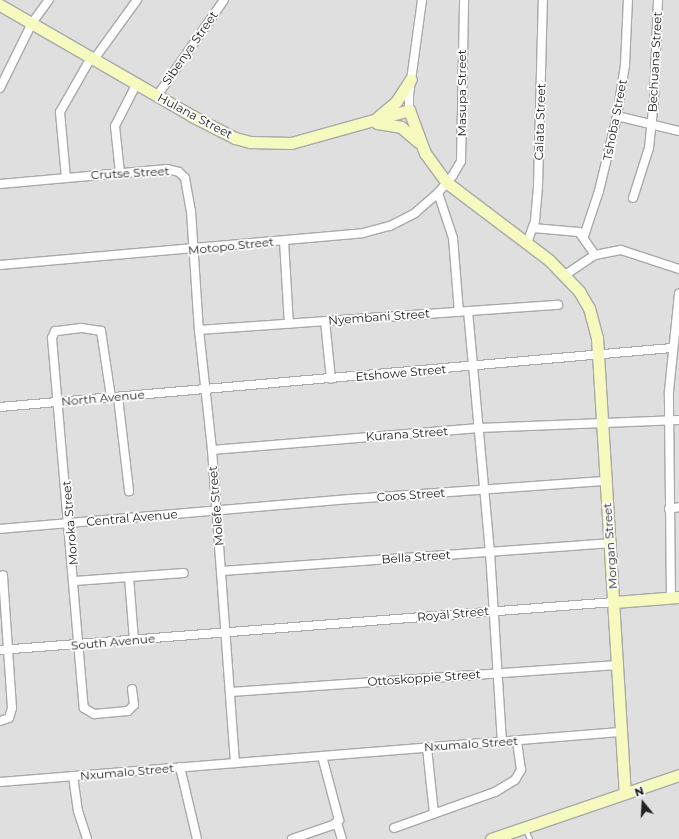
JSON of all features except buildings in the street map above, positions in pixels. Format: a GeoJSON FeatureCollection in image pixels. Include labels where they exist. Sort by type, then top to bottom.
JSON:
{"type":"FeatureCollection","features":[{"type":"Feature","properties":{"kind":"street"},"geometry":{"type":"LineString","coordinates":[[0,88],[32,24],[50,0]]}},
{"type":"Feature","properties":{"kind":"street"},"geometry":{"type":"LineString","coordinates":[[66,178],[60,112],[94,57],[137,0]]}},
{"type":"Feature","properties":{"kind":"street","name":"Sibenya Street"},"geometry":{"type":"LineString","coordinates":[[157,96],[224,0]]}},
{"type":"Feature","properties":{"kind":"street","name":"Masupa Street"},"geometry":{"type":"LineString","coordinates":[[446,182],[458,167],[462,150],[464,0]]}},
{"type":"Feature","properties":{"kind":"street","name":"Calata Street"},"geometry":{"type":"LineString","coordinates":[[527,243],[533,228],[538,186],[543,0]]}},
{"type":"Feature","properties":{"kind":"street","name":"Tshoba Street"},"geometry":{"type":"LineString","coordinates":[[584,236],[599,191],[617,116],[625,65],[628,0]]}},
{"type":"Feature","properties":{"kind":"street","name":"Bechuana Street"},"geometry":{"type":"LineString","coordinates":[[633,198],[648,148],[651,123],[658,0]]}},
{"type":"Feature","properties":{"kind":"street"},"geometry":{"type":"LineString","coordinates":[[420,1],[409,110],[421,145]]}},
{"type":"Feature","properties":{"kind":"street","name":"Hulana Street"},"geometry":{"type":"LineString","coordinates":[[0,5],[94,57],[157,96],[226,134],[250,142],[291,143],[372,122],[409,110]]}},
{"type":"Feature","properties":{"kind":"street"},"geometry":{"type":"LineString","coordinates":[[372,122],[396,102],[411,79]]}},
{"type":"Feature","properties":{"kind":"street"},"geometry":{"type":"LineString","coordinates":[[120,173],[115,126],[137,83]]}},
{"type":"Feature","properties":{"kind":"street"},"geometry":{"type":"LineString","coordinates":[[617,116],[679,131]]}},
{"type":"Feature","properties":{"kind":"street"},"geometry":{"type":"LineString","coordinates":[[372,122],[401,127],[421,145],[446,182],[527,243],[565,275],[595,255],[623,250],[679,269]]}},
{"type":"Feature","properties":{"kind":"street","name":"Crutse Street"},"geometry":{"type":"LineString","coordinates":[[0,184],[167,168],[183,175],[187,184],[194,250]]}},
{"type":"Feature","properties":{"kind":"street","name":"Motopo Street"},"geometry":{"type":"LineString","coordinates":[[0,265],[194,250],[368,232],[384,228],[415,213],[438,193],[446,182]]}},
{"type":"Feature","properties":{"kind":"street"},"geometry":{"type":"LineString","coordinates":[[438,193],[452,238],[459,312]]}},
{"type":"Feature","properties":{"kind":"street"},"geometry":{"type":"LineString","coordinates":[[533,228],[571,230],[584,236],[589,250],[595,255]]}},
{"type":"Feature","properties":{"kind":"street"},"geometry":{"type":"LineString","coordinates":[[284,241],[288,324]]}},
{"type":"Feature","properties":{"kind":"street","name":"Molefe Street"},"geometry":{"type":"LineString","coordinates":[[194,250],[199,330],[212,450],[222,571],[235,763]]}},
{"type":"Feature","properties":{"kind":"street","name":"Morgan Street"},"geometry":{"type":"LineString","coordinates":[[565,275],[587,302],[595,329],[614,602],[620,732],[625,792]]}},
{"type":"Feature","properties":{"kind":"street"},"geometry":{"type":"LineString","coordinates":[[675,597],[669,509],[669,419],[672,348],[679,294]]}},
{"type":"Feature","properties":{"kind":"street","name":"Nyembani Street"},"geometry":{"type":"LineString","coordinates":[[199,330],[558,305]]}},
{"type":"Feature","properties":{"kind":"street"},"geometry":{"type":"LineString","coordinates":[[468,311],[490,552],[499,674],[502,742]]}},
{"type":"Feature","properties":{"kind":"street"},"geometry":{"type":"LineString","coordinates":[[325,321],[331,379]]}},
{"type":"Feature","properties":{"kind":"street","name":"Moroka Street"},"geometry":{"type":"LineString","coordinates":[[114,397],[101,331],[98,329],[58,330],[54,333],[52,338],[75,581],[83,702],[86,712],[94,714],[131,710],[134,705],[132,689]]}},
{"type":"Feature","properties":{"kind":"street","name":"Etshowe Street"},"geometry":{"type":"LineString","coordinates":[[205,390],[598,356],[672,348]]}},
{"type":"Feature","properties":{"kind":"street","name":"North Avenue"},"geometry":{"type":"LineString","coordinates":[[0,407],[205,390]]}},
{"type":"Feature","properties":{"kind":"street"},"geometry":{"type":"LineString","coordinates":[[114,397],[129,491]]}},
{"type":"Feature","properties":{"kind":"street","name":"Kurana Street"},"geometry":{"type":"LineString","coordinates":[[212,450],[479,428],[602,421],[679,420]]}},
{"type":"Feature","properties":{"kind":"street","name":"Coos Street"},"geometry":{"type":"LineString","coordinates":[[216,511],[606,481]]}},
{"type":"Feature","properties":{"kind":"street"},"geometry":{"type":"LineString","coordinates":[[669,509],[679,507]]}},
{"type":"Feature","properties":{"kind":"street","name":"Central Avenue"},"geometry":{"type":"LineString","coordinates":[[0,529],[216,511]]}},
{"type":"Feature","properties":{"kind":"street","name":"Bella Street"},"geometry":{"type":"LineString","coordinates":[[222,571],[610,544]]}},
{"type":"Feature","properties":{"kind":"street"},"geometry":{"type":"LineString","coordinates":[[75,581],[184,573]]}},
{"type":"Feature","properties":{"kind":"street"},"geometry":{"type":"LineString","coordinates":[[0,721],[6,720],[11,714],[10,649],[3,574]]}},
{"type":"Feature","properties":{"kind":"street"},"geometry":{"type":"LineString","coordinates":[[129,577],[134,640]]}},
{"type":"Feature","properties":{"kind":"street","name":"Royal Street"},"geometry":{"type":"LineString","coordinates":[[226,633],[494,610],[675,597]]}},
{"type":"Feature","properties":{"kind":"street","name":"South Avenue"},"geometry":{"type":"LineString","coordinates":[[0,650],[226,633]]}},
{"type":"Feature","properties":{"kind":"street","name":"Ottoskoppie Street"},"geometry":{"type":"LineString","coordinates":[[231,692],[617,665]]}},
{"type":"Feature","properties":{"kind":"street","name":"Nxumalo Street"},"geometry":{"type":"LineString","coordinates":[[0,782],[620,732]]}},
{"type":"Feature","properties":{"kind":"street"},"geometry":{"type":"LineString","coordinates":[[394,828],[495,792],[515,780],[521,770],[517,741]]}},
{"type":"Feature","properties":{"kind":"street"},"geometry":{"type":"LineString","coordinates":[[427,748],[434,814]]}},
{"type":"Feature","properties":{"kind":"street"},"geometry":{"type":"LineString","coordinates":[[322,756],[339,817],[337,823],[342,839]]}},
{"type":"Feature","properties":{"kind":"street","name":"Nxumalo Street"},"geometry":{"type":"LineString","coordinates":[[180,767],[197,839]]}},
{"type":"Feature","properties":{"kind":"street"},"geometry":{"type":"LineString","coordinates":[[491,839],[625,792],[679,775]]}},
{"type":"Feature","properties":{"kind":"street","name":"Nxumalo Street"},"geometry":{"type":"LineString","coordinates":[[73,776],[78,812],[87,839]]}},
{"type":"Feature","properties":{"kind":"street"},"geometry":{"type":"LineString","coordinates":[[292,839],[337,823]]}},
{"type":"Feature","properties":{"kind":"lane"},"geometry":{"type":"LineString","coordinates":[[525,827],[530,839]]}},
{"type":"Feature","properties":{"kind":"shaded area"},"geometry":{"type":"Polygon","coordinates":[[[0,0],[679,0],[679,839],[0,839],[0,0]]]}}]}
